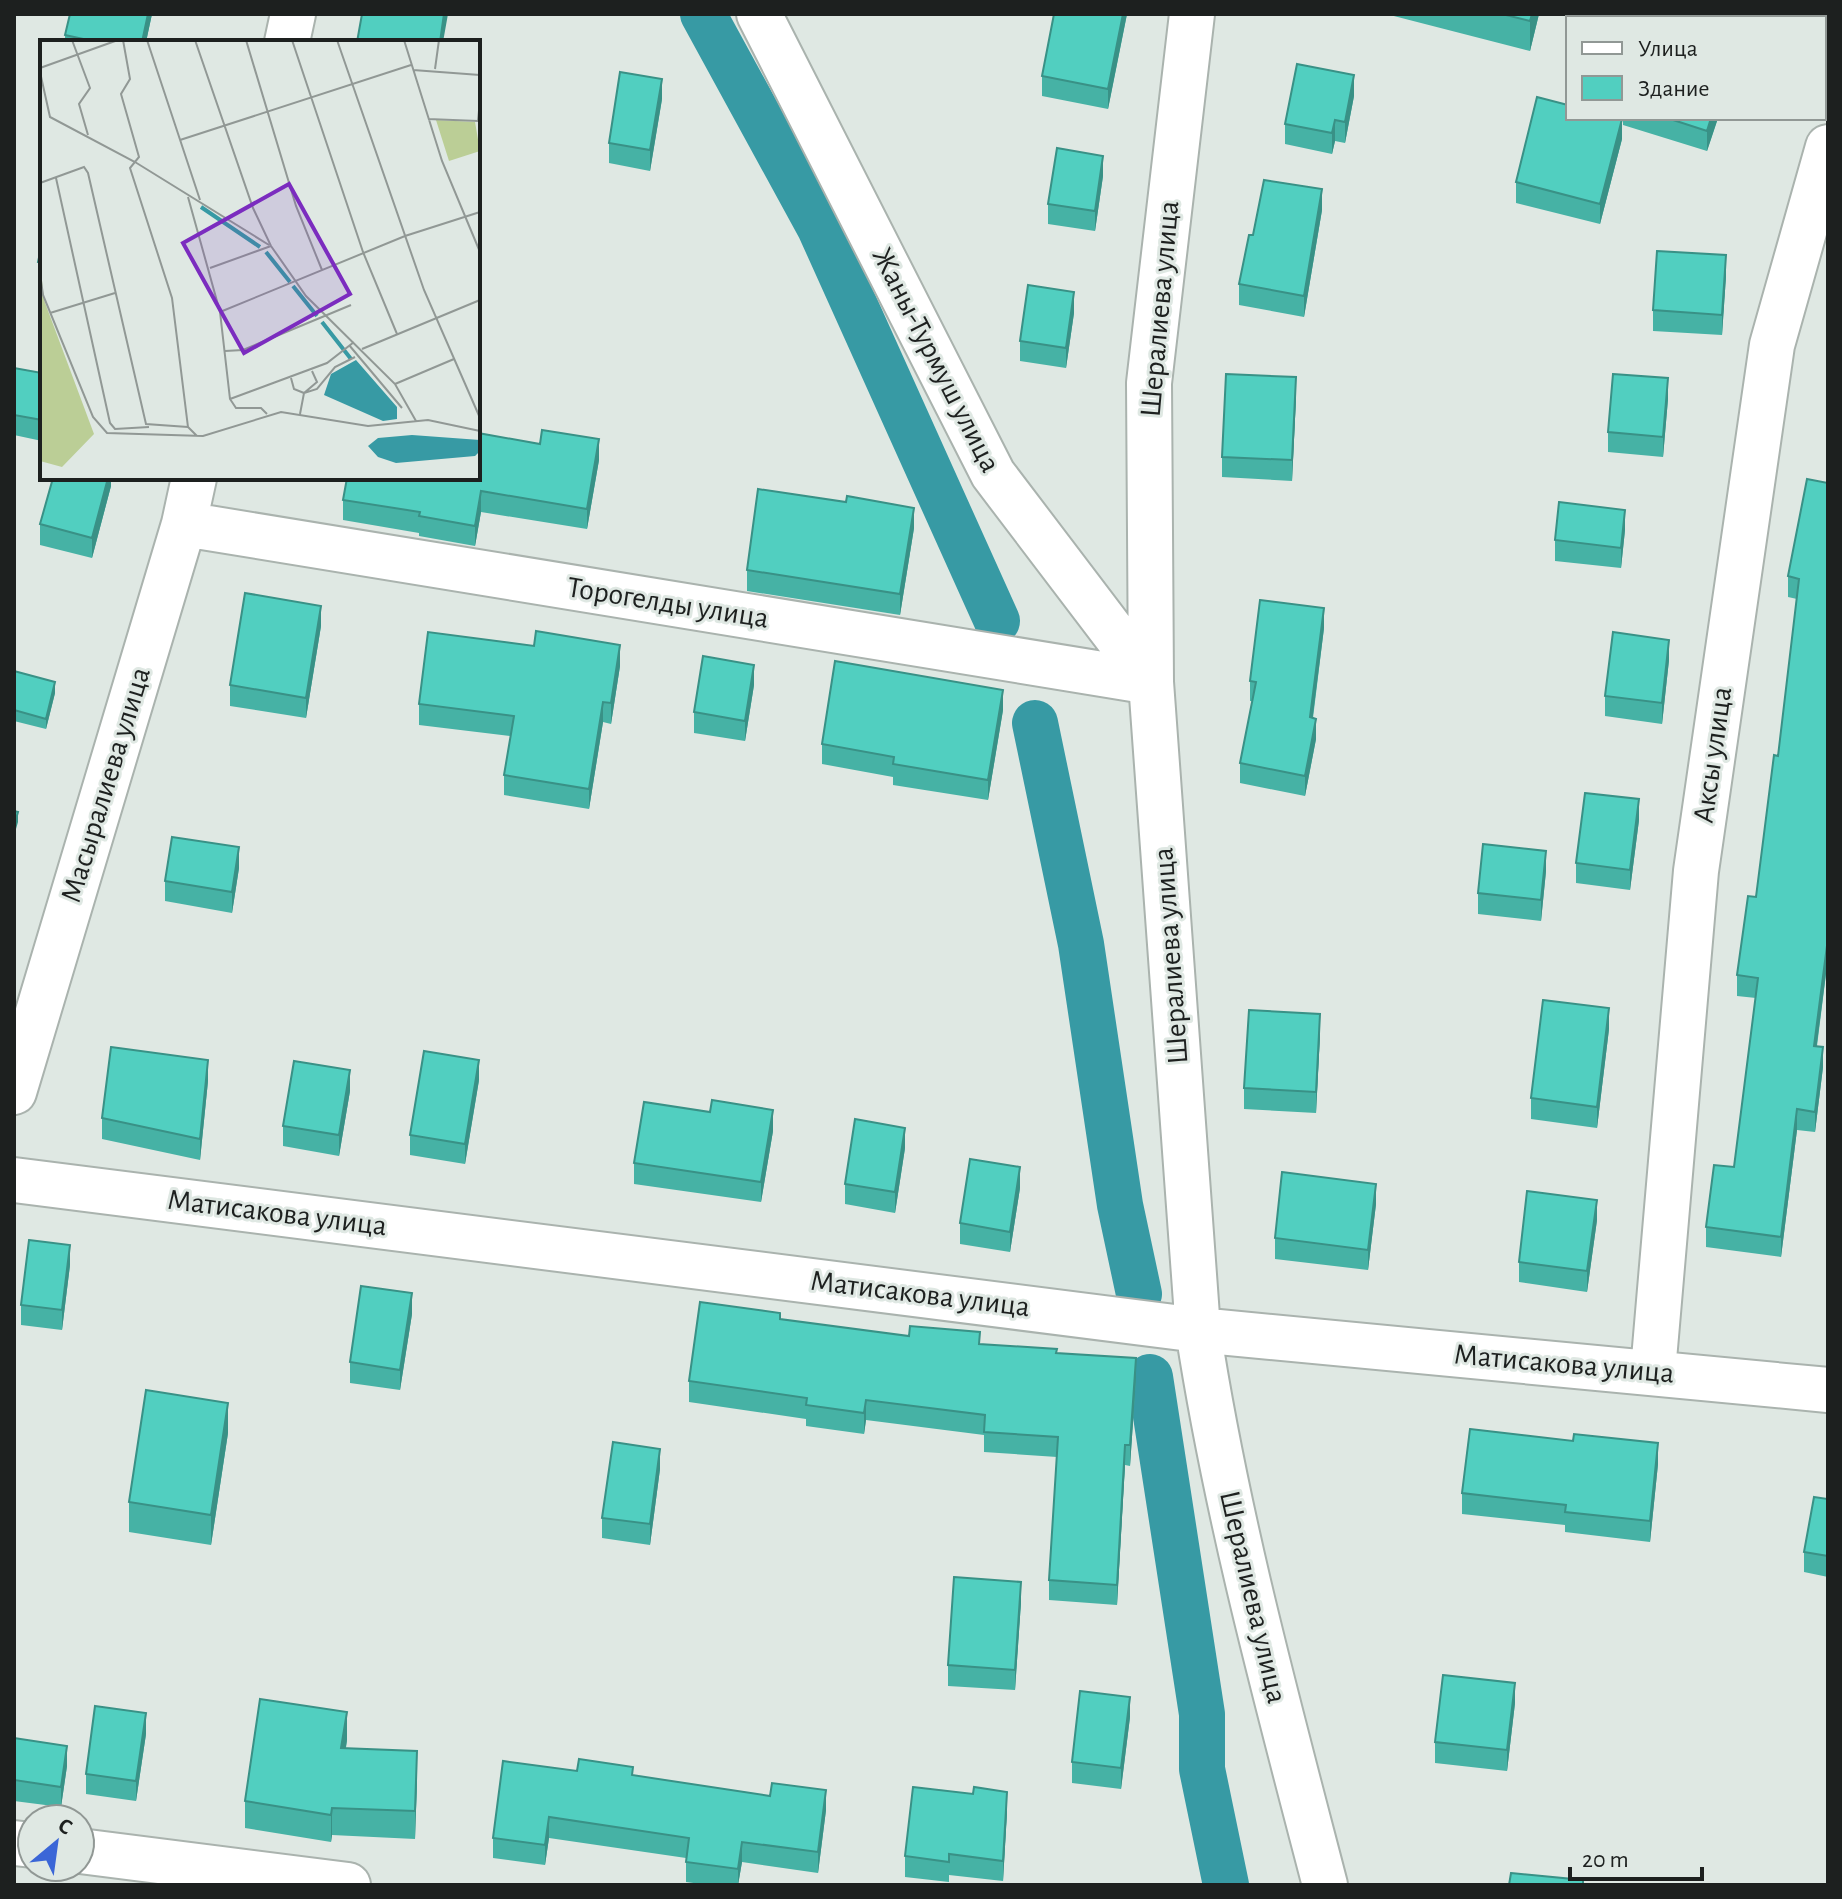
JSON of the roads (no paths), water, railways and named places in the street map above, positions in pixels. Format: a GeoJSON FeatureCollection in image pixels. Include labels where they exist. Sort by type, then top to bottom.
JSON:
{"type":"FeatureCollection","features":[{"type":"Feature","properties":{"kind":"street"},"geometry":{"type":"LineString","coordinates":[[287,40],[293,14]]}},
{"type":"Feature","properties":{"kind":"street","name":"Жаны-Турмуш улица"},"geometry":{"type":"LineString","coordinates":[[759,14],[993,474],[1151,682]]}},
{"type":"Feature","properties":{"kind":"street","name":"Шералиева улица"},"geometry":{"type":"LineString","coordinates":[[1192,14],[1149,383],[1151,682],[1198,1330],[1211,1413],[1250,1599],[1325,1885]]}},
{"type":"Feature","properties":{"kind":"street","name":"Аксы улица"},"geometry":{"type":"LineString","coordinates":[[1653,1371],[1700,840],[1772,345],[1828,147]]}},
{"type":"Feature","properties":{"kind":"street","name":"Масыралиева улица"},"geometry":{"type":"LineString","coordinates":[[14,1092],[184,524],[194,480]]}},
{"type":"Feature","properties":{"kind":"street","name":"Торогелды улица"},"geometry":{"type":"LineString","coordinates":[[184,524],[1151,682]]}},
{"type":"Feature","properties":{"kind":"street","name":"Матисакова улица"},"geometry":{"type":"LineString","coordinates":[[14,1180],[1198,1330],[1828,1390]]}},
{"type":"Feature","properties":{"kind":"street"},"geometry":{"type":"LineString","coordinates":[[96,1853],[348,1885]]}},
{"type":"Feature","properties":{"kind":"waterway"},"geometry":{"type":"LineString","coordinates":[[703,14],[820,228],[997,621]]}},
{"type":"Feature","properties":{"kind":"waterway"},"geometry":{"type":"LineString","coordinates":[[1035,723],[1081,944],[1120,1205],[1139,1294]]}},
{"type":"Feature","properties":{"kind":"waterway"},"geometry":{"type":"LineString","coordinates":[[1150,1377],[1202,1714],[1202,1769],[1226,1885]]}}]}
